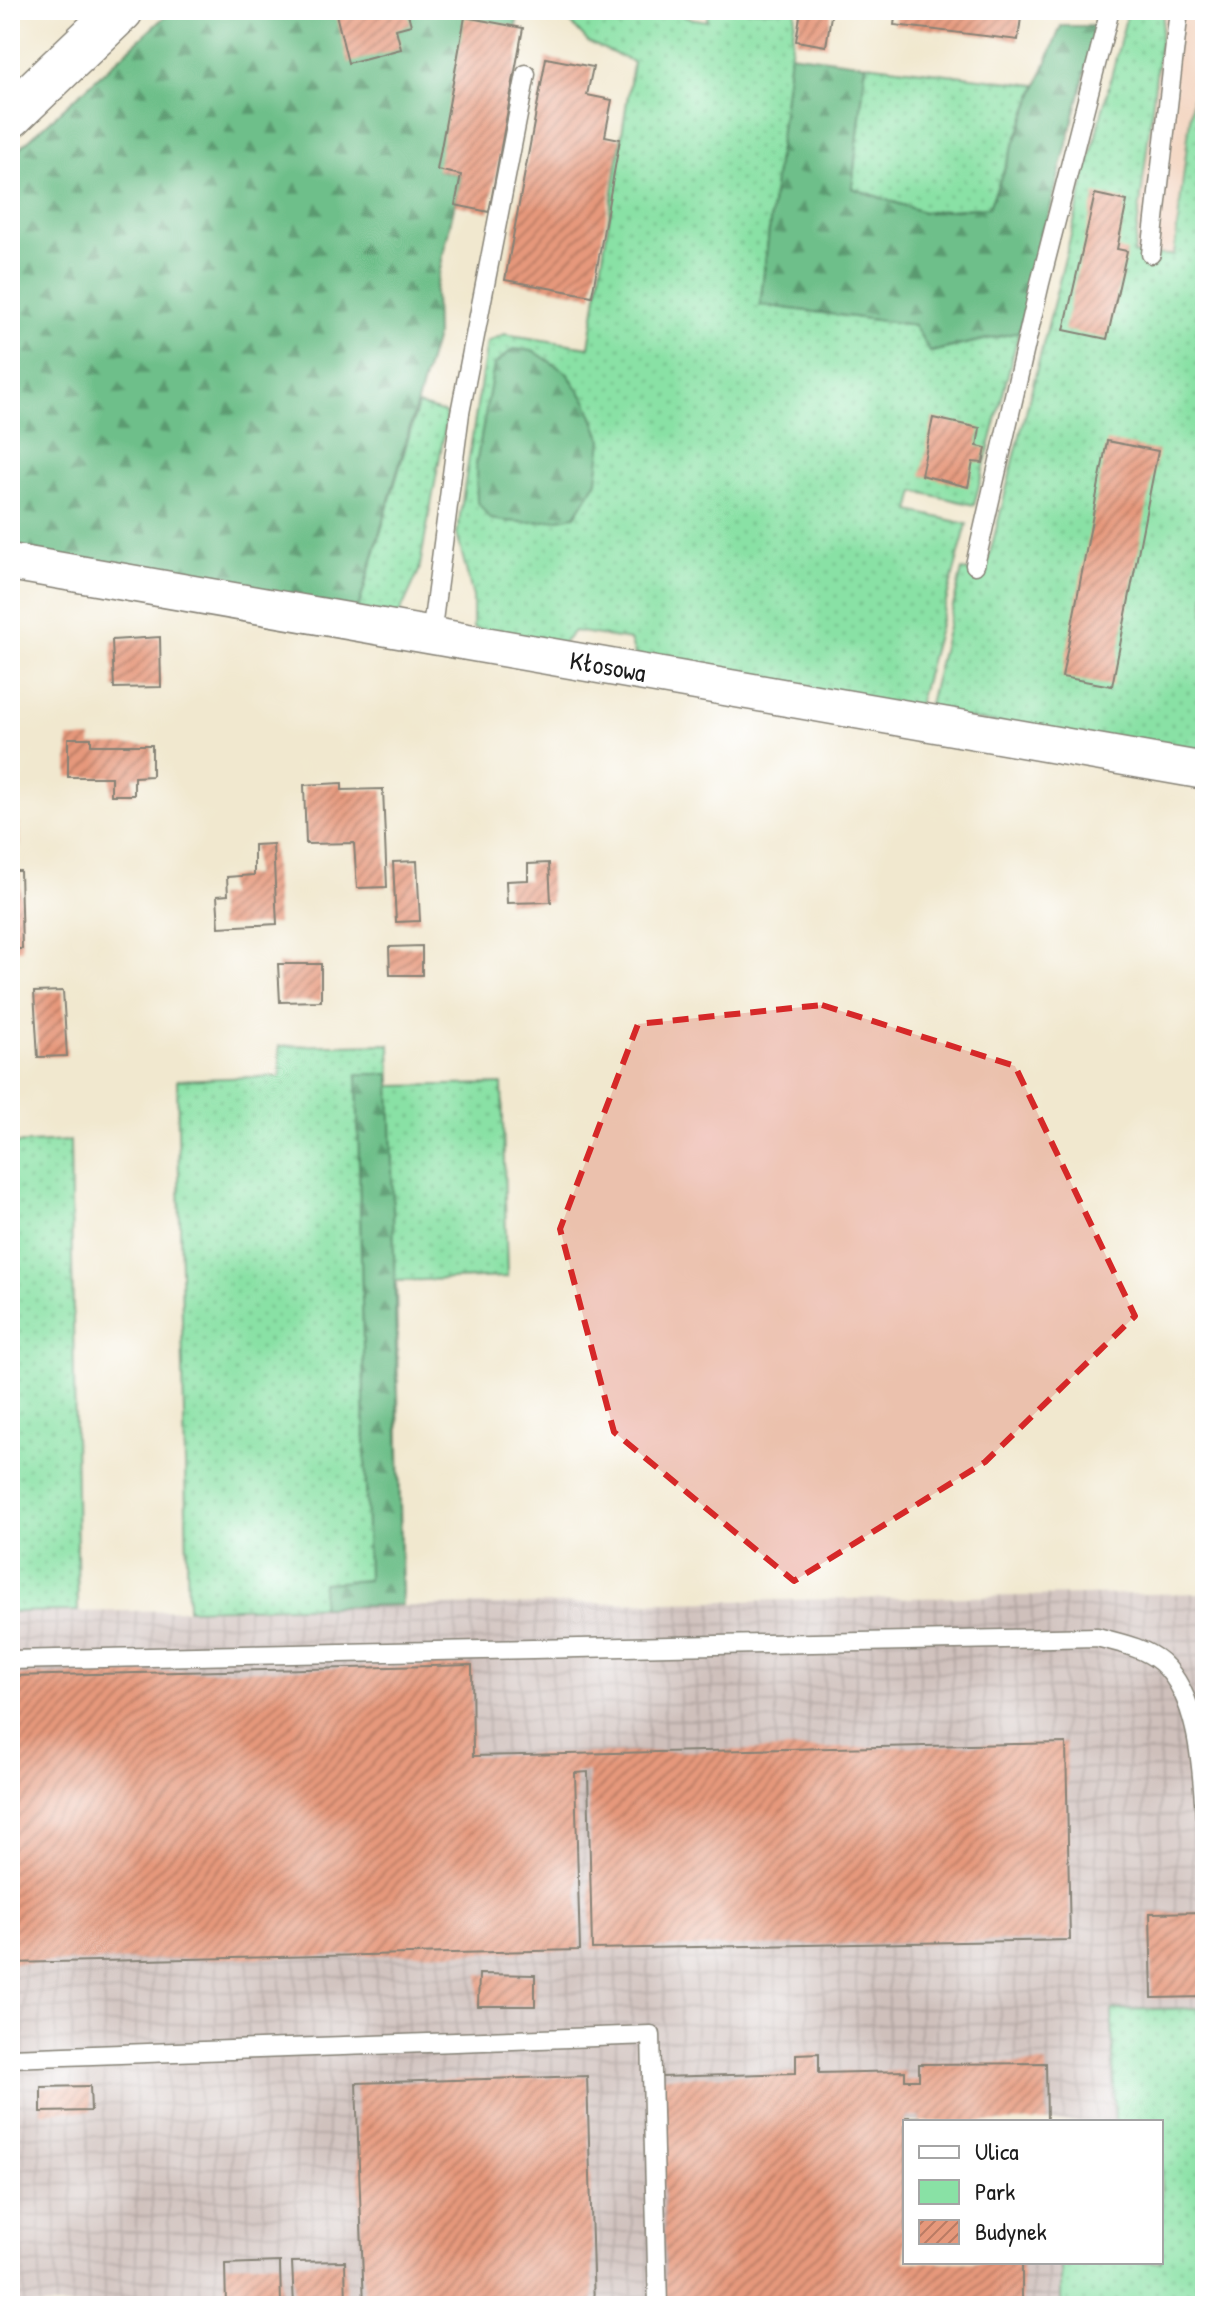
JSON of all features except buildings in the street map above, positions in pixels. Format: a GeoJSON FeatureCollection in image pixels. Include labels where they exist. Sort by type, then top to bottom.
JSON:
{"type":"FeatureCollection","features":[{"type":"Feature","properties":{"kind":"street"},"geometry":{"type":"LineString","coordinates":[[10,116],[121,10]]}},
{"type":"Feature","properties":{"kind":"street","name":"Kłosowa"},"geometry":{"type":"LineString","coordinates":[[10,562],[1205,771]]}},
{"type":"Feature","properties":{"kind":"lane"},"geometry":{"type":"LineString","coordinates":[[975,565],[1040,283],[1110,10]]}},
{"type":"Feature","properties":{"kind":"lane"},"geometry":{"type":"LineString","coordinates":[[1151,254],[1179,10]]}},
{"type":"Feature","properties":{"kind":"lane"},"geometry":{"type":"LineString","coordinates":[[431,636],[460,413],[526,74]]}},
{"type":"Feature","properties":{"kind":"lane"},"geometry":{"type":"LineString","coordinates":[[10,1660],[1097,1637],[1136,1647],[1161,1663],[1178,1687],[1191,1714],[1201,1757],[1205,1816]]}},
{"type":"Feature","properties":{"kind":"lane"},"geometry":{"type":"LineString","coordinates":[[10,2058],[651,2035],[658,2306]]}},
{"type":"Feature","properties":{"kind":"highlighted area"},"geometry":{"type":"Polygon","coordinates":[[[822,1005],[1015,1066],[1135,1316],[985,1462],[794,1581],[614,1432],[560,1229],[638,1024],[822,1005]]]}},
{"type":"Feature","properties":{"kind":"shaded area"},"geometry":{"type":"Polygon","coordinates":[[[1164,10],[1205,10],[1205,76],[1195,77],[1174,255],[1134,254],[1164,10]]]}},
{"type":"Feature","properties":{"kind":"shaded area"},"geometry":{"type":"Polygon","coordinates":[[[1205,1593],[1205,2008],[1112,2010],[1115,2120],[903,2120],[903,2264],[1061,2264],[1061,2306],[10,2306],[10,1613],[1205,1593]]]}},
{"type":"Feature","properties":{"kind":"green space"},"geometry":{"type":"Polygon","coordinates":[[[172,10],[519,10],[516,27],[438,170],[461,175],[435,292],[436,336],[358,609],[10,548],[10,157],[172,10]]]}},
{"type":"Feature","properties":{"kind":"green space"},"geometry":{"type":"Polygon","coordinates":[[[559,10],[684,10],[684,17],[707,21],[708,10],[796,10],[760,305],[914,325],[931,352],[1019,332],[974,505],[915,491],[910,511],[967,524],[917,709],[637,661],[630,640],[574,631],[559,648],[473,628],[473,597],[457,534],[487,342],[504,334],[589,347],[633,62],[588,42],[559,10]]]}},
{"type":"Feature","properties":{"kind":"green space"},"geometry":{"type":"Polygon","coordinates":[[[1128,10],[1164,10],[1134,254],[1174,255],[1195,76],[1205,76],[1205,756],[927,712],[962,570],[985,573],[1128,10]]]}},
{"type":"Feature","properties":{"kind":"green space"},"geometry":{"type":"Polygon","coordinates":[[[1061,26],[1097,26],[1019,332],[930,352],[914,325],[760,305],[790,54],[866,64],[852,188],[923,212],[989,207],[1061,26]]]}},
{"type":"Feature","properties":{"kind":"green space"},"geometry":{"type":"Polygon","coordinates":[[[866,64],[1037,85],[990,207],[923,212],[852,188],[866,64]]]}},
{"type":"Feature","properties":{"kind":"green space"},"geometry":{"type":"Polygon","coordinates":[[[513,349],[534,351],[567,373],[587,402],[602,440],[597,481],[575,516],[533,522],[501,521],[490,519],[477,501],[476,465],[494,365],[513,349]]]}},
{"type":"Feature","properties":{"kind":"green space"},"geometry":{"type":"Polygon","coordinates":[[[418,405],[445,413],[446,423],[419,571],[399,615],[358,609],[418,405]]]}},
{"type":"Feature","properties":{"kind":"green space"},"geometry":{"type":"Polygon","coordinates":[[[390,1044],[391,1086],[502,1084],[507,1277],[396,1281],[402,1605],[188,1609],[177,1080],[281,1076],[279,1046],[390,1044]]]}},
{"type":"Feature","properties":{"kind":"green space"},"geometry":{"type":"Polygon","coordinates":[[[357,1074],[390,1074],[402,1605],[321,1607],[323,1583],[368,1580],[357,1074]]]}},
{"type":"Feature","properties":{"kind":"green space"},"geometry":{"type":"Polygon","coordinates":[[[70,1141],[78,1611],[10,1612],[10,1144],[70,1141]]]}},
{"type":"Feature","properties":{"kind":"green space"},"geometry":{"type":"Polygon","coordinates":[[[1205,2008],[1205,2306],[1061,2306],[1061,2264],[1163,2264],[1163,2120],[1115,2120],[1112,2010],[1205,2008]]]}}]}
